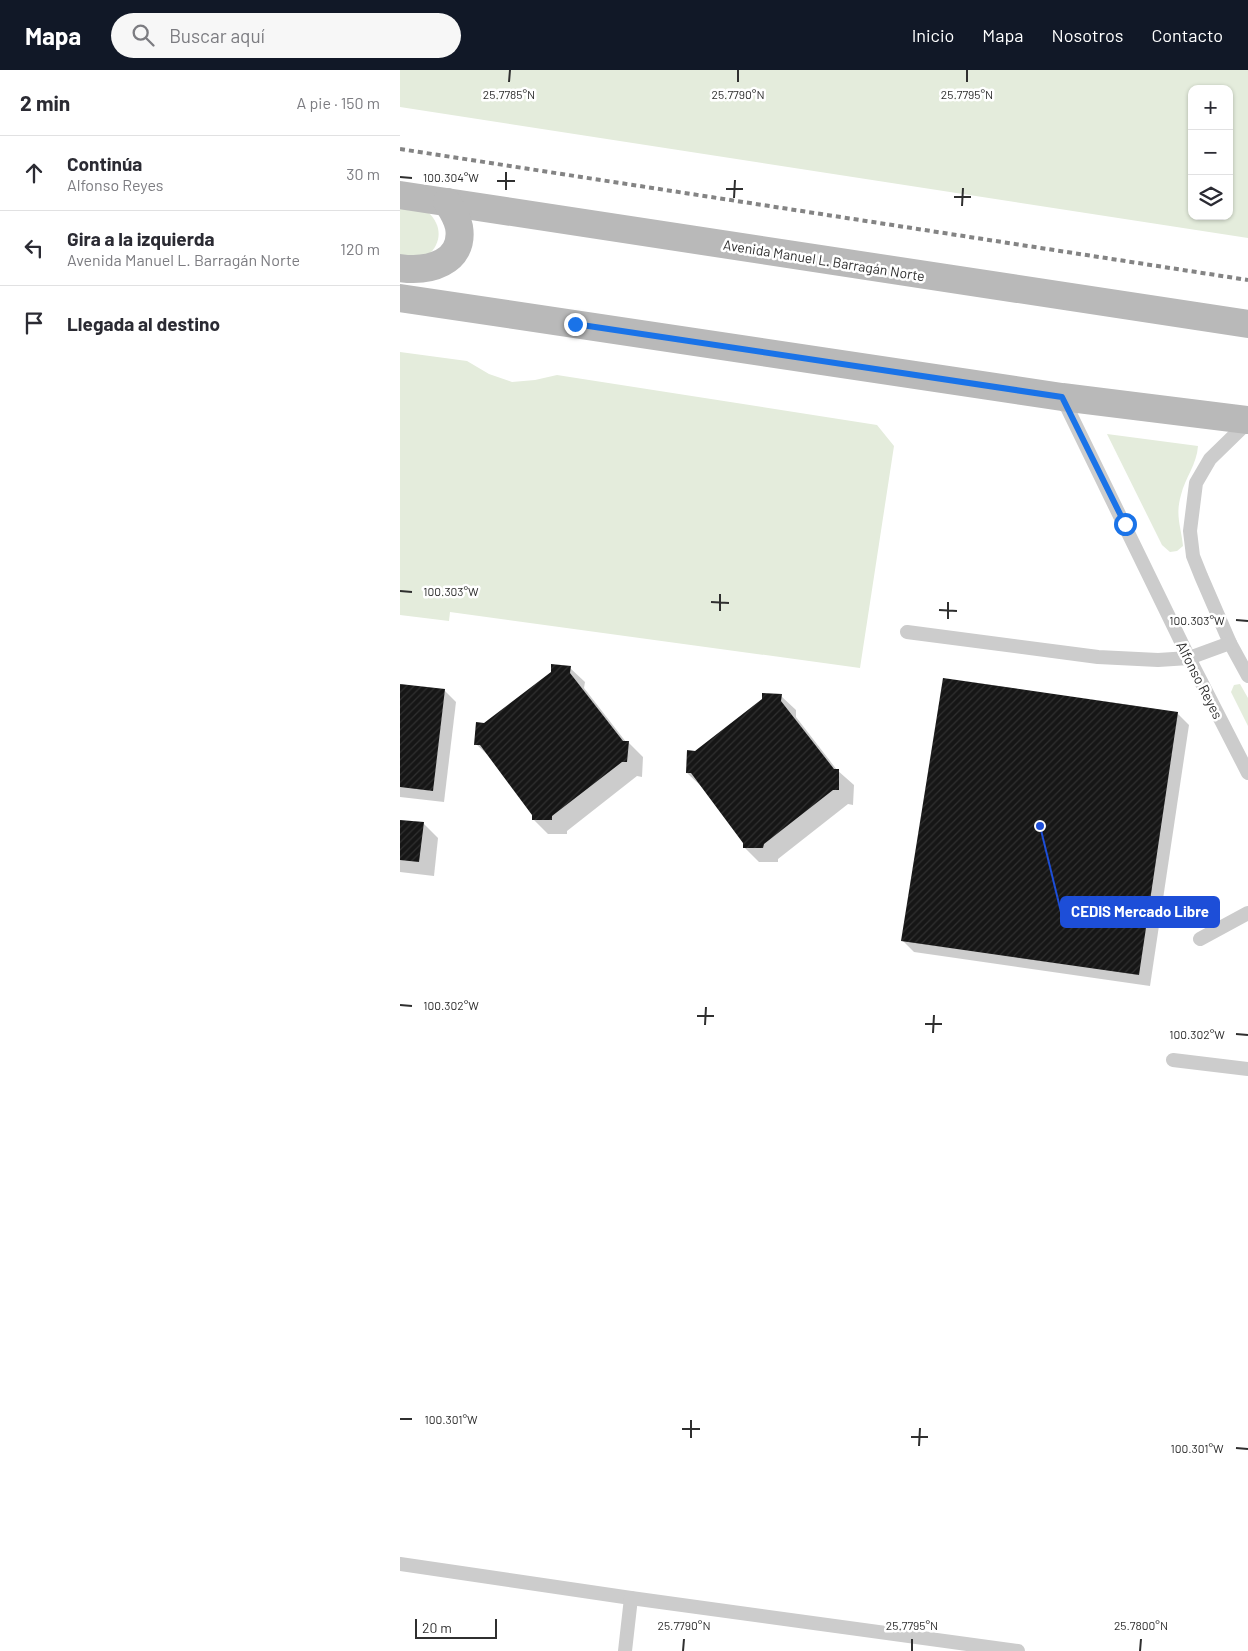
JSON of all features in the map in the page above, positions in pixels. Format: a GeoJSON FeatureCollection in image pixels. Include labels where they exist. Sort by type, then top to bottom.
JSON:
{"type":"FeatureCollection","features":[{"type":"Feature","properties":{"kind":"main road","name":"Avenida Manuel L. Barragán Norte"},"geometry":{"type":"LineString","coordinates":[[400,195],[1248,324]]}},
{"type":"Feature","properties":{"kind":"main road"},"geometry":{"type":"LineString","coordinates":[[400,268],[429,269],[444,262],[454,252],[459,237],[459,228],[457,218],[447,202]]}},
{"type":"Feature","properties":{"kind":"main road"},"geometry":{"type":"LineString","coordinates":[[400,298],[1062,397],[1248,421]]}},
{"type":"Feature","properties":{"kind":"lane","name":"Alfonso Reyes"},"geometry":{"type":"LineString","coordinates":[[1062,397],[1189,658],[1248,773]]}},
{"type":"Feature","properties":{"kind":"lane"},"geometry":{"type":"LineString","coordinates":[[1248,421],[1210,459],[1196,483],[1190,531],[1193,556],[1230,643],[1248,676]]}},
{"type":"Feature","properties":{"kind":"lane"},"geometry":{"type":"LineString","coordinates":[[907,632],[1098,658],[1158,660],[1189,658],[1230,643]]}},
{"type":"Feature","properties":{"kind":"lane"},"geometry":{"type":"LineString","coordinates":[[1200,939],[1248,913]]}},
{"type":"Feature","properties":{"kind":"lane"},"geometry":{"type":"LineString","coordinates":[[1173,1060],[1248,1069]]}},
{"type":"Feature","properties":{"kind":"lane"},"geometry":{"type":"LineString","coordinates":[[400,1564],[1018,1651]]}},
{"type":"Feature","properties":{"kind":"lane"},"geometry":{"type":"LineString","coordinates":[[625,1651],[631,1598]]}},
{"type":"Feature","properties":{"kind":"green space"},"geometry":{"type":"Polygon","coordinates":[[[400,70],[1248,70],[1248,238],[400,107],[400,70]]]}},
{"type":"Feature","properties":{"kind":"green space"},"geometry":{"type":"Polygon","coordinates":[[[400,208],[429,213],[436,223],[439,234],[438,240],[428,255],[400,257],[400,208]]]}},
{"type":"Feature","properties":{"kind":"green space"},"geometry":{"type":"Polygon","coordinates":[[[400,352],[467,361],[489,374],[512,382],[535,380],[557,375],[877,425],[894,446],[860,668],[450,612],[449,621],[400,615],[400,352]]]}},
{"type":"Feature","properties":{"kind":"green space"},"geometry":{"type":"Polygon","coordinates":[[[1107,434],[1198,446],[1179,502],[1178,515],[1183,546],[1177,551],[1170,552],[1162,545],[1107,434]]]}},
{"type":"Feature","properties":{"kind":"green space"},"geometry":{"type":"Polygon","coordinates":[[[1240,684],[1248,698],[1248,726],[1231,692],[1234,685],[1240,684]]]}},
{"type":"Feature","properties":{"kind":"building"},"geometry":{"type":"Polygon","coordinates":[[[551,664],[571,666],[570,673],[623,741],[629,741],[627,762],[622,762],[552,816],[552,820],[532,820],[532,815],[480,745],[474,745],[476,722],[484,723],[551,672],[551,664]]]}},
{"type":"Feature","properties":{"kind":"building"},"geometry":{"type":"Polygon","coordinates":[[[943,678],[1178,712],[1139,975],[901,941],[943,678]]]}},
{"type":"Feature","properties":{"kind":"building"},"geometry":{"type":"Polygon","coordinates":[[[400,684],[445,689],[433,791],[400,787],[400,684]]]}},
{"type":"Feature","properties":{"kind":"building"},"geometry":{"type":"Polygon","coordinates":[[[762,693],[782,694],[781,701],[834,769],[839,769],[839,790],[833,790],[764,844],[763,848],[743,848],[743,843],[691,773],[686,773],[687,750],[695,751],[762,699],[762,693]]]}},
{"type":"Feature","properties":{"kind":"building"},"geometry":{"type":"Polygon","coordinates":[[[400,820],[424,822],[419,862],[400,860],[400,820]]]}},
{"type":"Feature","properties":{"kind":"railway"},"geometry":{"type":"LineString","coordinates":[[400,149],[1248,280]]}},
{"type":"Feature","properties":{"kind":"place","name":"CEDIS Mercado Libre"},"geometry":{"type":"Point","coordinates":[1040,826]}},
{"type":"Feature","properties":{"kind":"route"},"geometry":{"type":"LineString","coordinates":[[575,324],[1062,397],[1125,524]]}}]}
